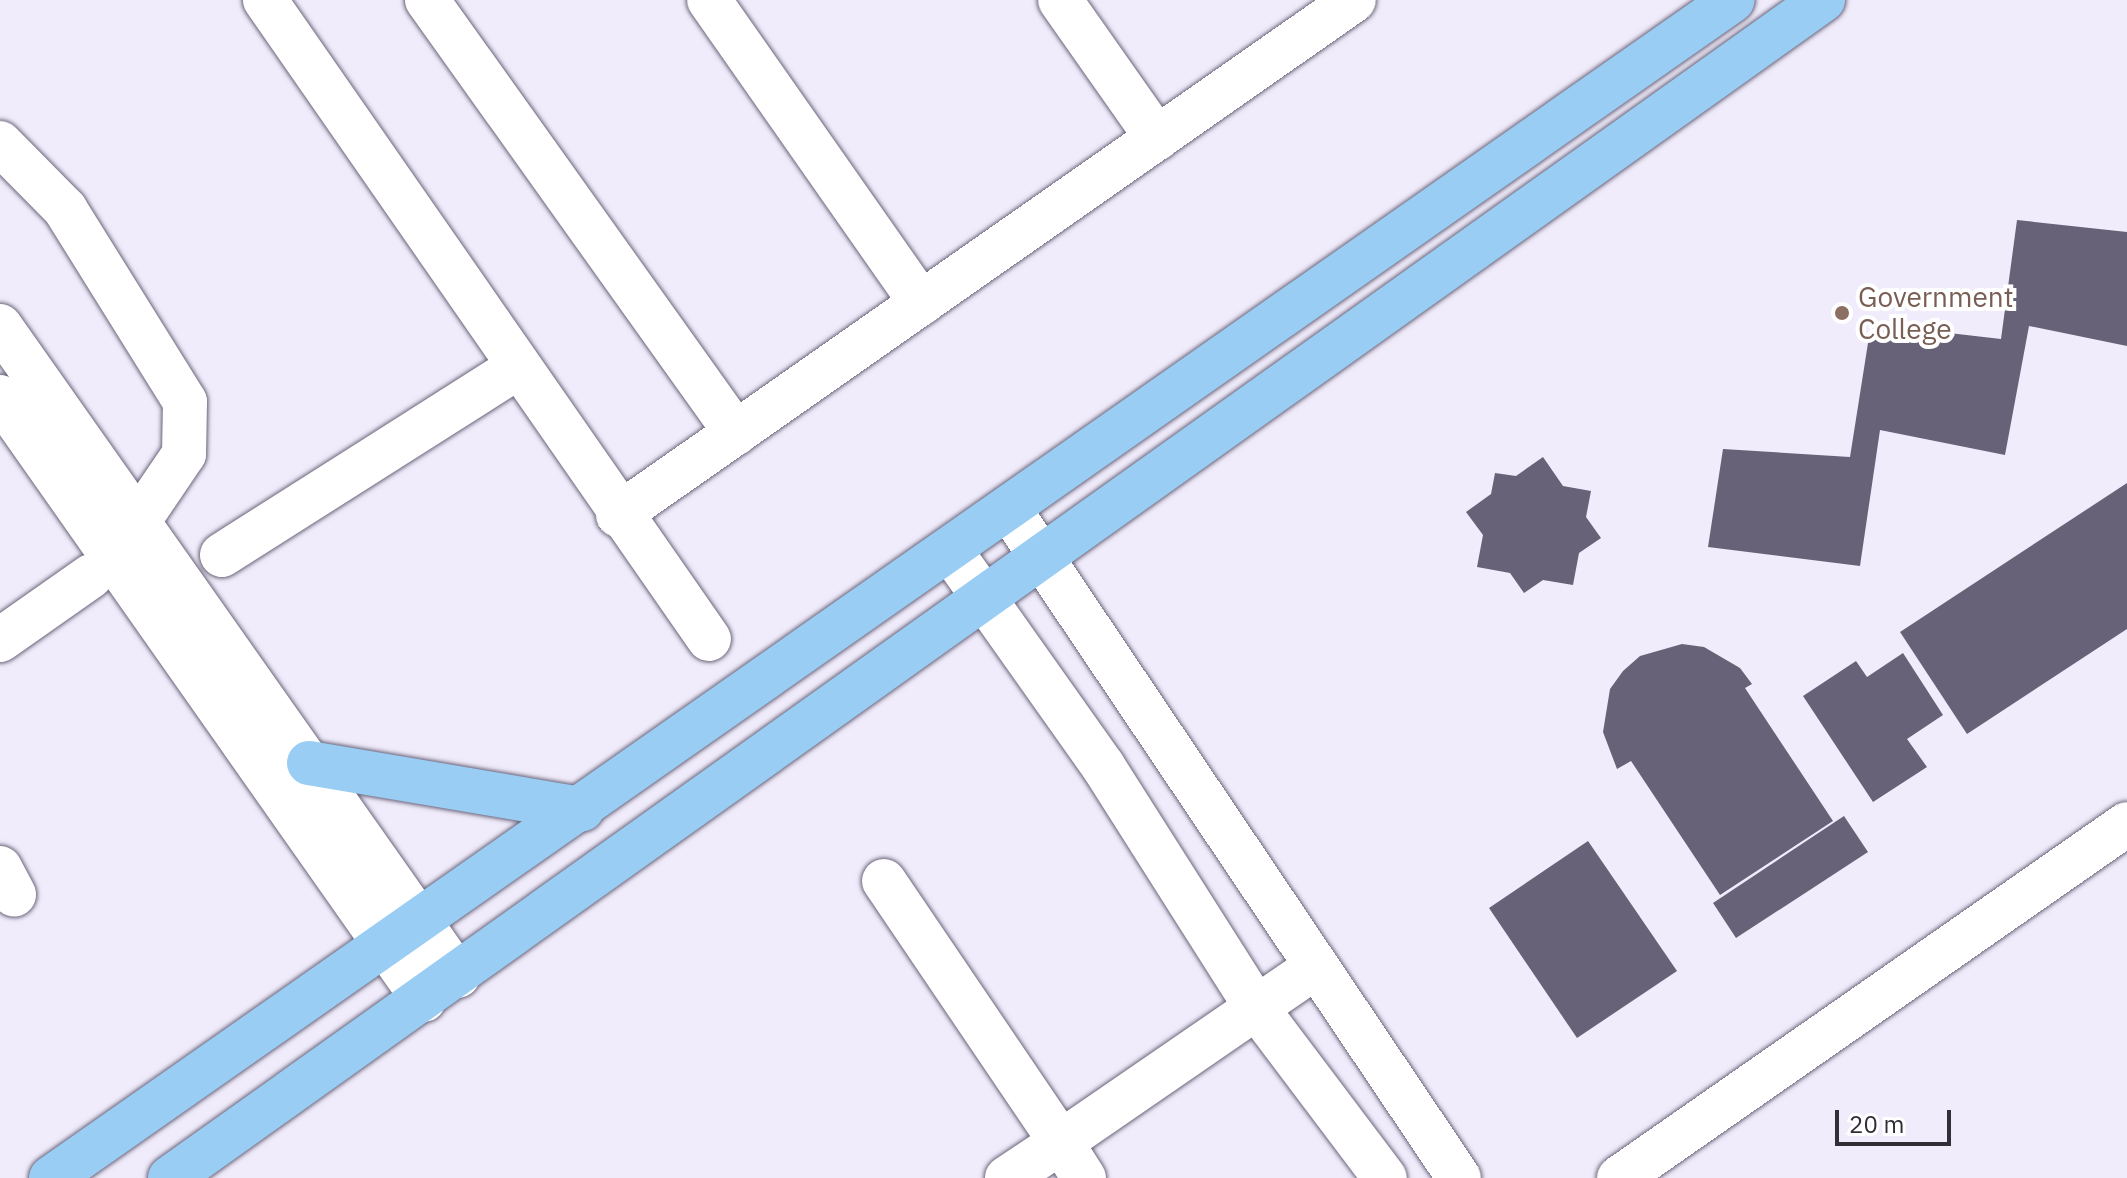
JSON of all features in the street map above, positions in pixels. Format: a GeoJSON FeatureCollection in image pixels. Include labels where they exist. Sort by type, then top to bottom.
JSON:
{"type":"FeatureCollection","features":[{"type":"Feature","properties":{"kind":"highway"},"geometry":{"type":"LineString","coordinates":[[51,1178],[1733,0]]}},
{"type":"Feature","properties":{"kind":"highway"},"geometry":{"type":"LineString","coordinates":[[170,1178],[441,988],[1823,0]]}},
{"type":"Feature","properties":{"kind":"highway"},"geometry":{"type":"LineString","coordinates":[[309,763],[582,809]]}},
{"type":"Feature","properties":{"kind":"street"},"geometry":{"type":"LineString","coordinates":[[265,0],[618,515],[709,639]]}},
{"type":"Feature","properties":{"kind":"street"},"geometry":{"type":"LineString","coordinates":[[427,0],[736,433]]}},
{"type":"Feature","properties":{"kind":"street"},"geometry":{"type":"LineString","coordinates":[[709,0],[921,303]]}},
{"type":"Feature","properties":{"kind":"street"},"geometry":{"type":"LineString","coordinates":[[1060,0],[1157,138]]}},
{"type":"Feature","properties":{"kind":"street"},"geometry":{"type":"LineString","coordinates":[[618,515],[1354,0]]}},
{"type":"Feature","properties":{"kind":"street"},"geometry":{"type":"LineString","coordinates":[[0,143],[65,209],[185,402],[184,454],[138,522]]}},
{"type":"Feature","properties":{"kind":"street"},"geometry":{"type":"LineString","coordinates":[[0,326],[309,763],[404,933]]}},
{"type":"Feature","properties":{"kind":"street"},"geometry":{"type":"LineString","coordinates":[[222,555],[517,368]]}},
{"type":"Feature","properties":{"kind":"street"},"geometry":{"type":"LineString","coordinates":[[0,397],[404,933],[441,988]]}},
{"type":"Feature","properties":{"kind":"street"},"geometry":{"type":"LineString","coordinates":[[1009,509],[1313,969],[1459,1178]]}},
{"type":"Feature","properties":{"kind":"street"},"geometry":{"type":"LineString","coordinates":[[950,550],[1103,766],[1256,1007],[1385,1178]]}},
{"type":"Feature","properties":{"kind":"street"},"geometry":{"type":"LineString","coordinates":[[0,640],[91,576]]}},
{"type":"Feature","properties":{"kind":"street"},"geometry":{"type":"LineString","coordinates":[[1619,1178],[2127,824]]}},
{"type":"Feature","properties":{"kind":"street"},"geometry":{"type":"LineString","coordinates":[[884,881],[1084,1178]]}},
{"type":"Feature","properties":{"kind":"street"},"geometry":{"type":"LineString","coordinates":[[1007,1178],[1313,969]]}},
{"type":"Feature","properties":{"kind":"building"},"geometry":{"type":"Polygon","coordinates":[[[2017,220],[2127,232],[2127,346],[2029,326],[2005,455],[1880,430],[1860,566],[1708,547],[1723,449],[1850,457],[1871,324],[2001,339],[2017,220]]]}},
{"type":"Feature","properties":{"kind":"building"},"geometry":{"type":"Polygon","coordinates":[[[1543,457],[1563,486],[1591,491],[1586,517],[1601,538],[1579,553],[1573,585],[1543,580],[1524,593],[1510,573],[1477,567],[1483,535],[1466,512],[1491,494],[1495,473],[1516,476],[1543,457]]]}},
{"type":"Feature","properties":{"kind":"building"},"geometry":{"type":"Polygon","coordinates":[[[2127,483],[2127,629],[1967,734],[1900,632],[2127,483]]]}},
{"type":"Feature","properties":{"kind":"building"},"geometry":{"type":"Polygon","coordinates":[[[1682,644],[1704,647],[1740,668],[1752,684],[1745,688],[1833,821],[1720,895],[1631,761],[1617,769],[1603,732],[1610,689],[1623,671],[1640,656],[1682,644]]]}},
{"type":"Feature","properties":{"kind":"building"},"geometry":{"type":"Polygon","coordinates":[[[1903,653],[1943,715],[1907,739],[1927,767],[1873,802],[1803,696],[1856,661],[1867,677],[1903,653]]]}},
{"type":"Feature","properties":{"kind":"building"},"geometry":{"type":"Polygon","coordinates":[[[1844,816],[1868,852],[1736,938],[1713,903],[1844,816]]]}},
{"type":"Feature","properties":{"kind":"building"},"geometry":{"type":"Polygon","coordinates":[[[1588,841],[1677,971],[1577,1038],[1489,908],[1588,841]]]}},
{"type":"Feature","properties":{"kind":"place","name":"Government College"},"geometry":{"type":"Point","coordinates":[1842,313]}}]}
